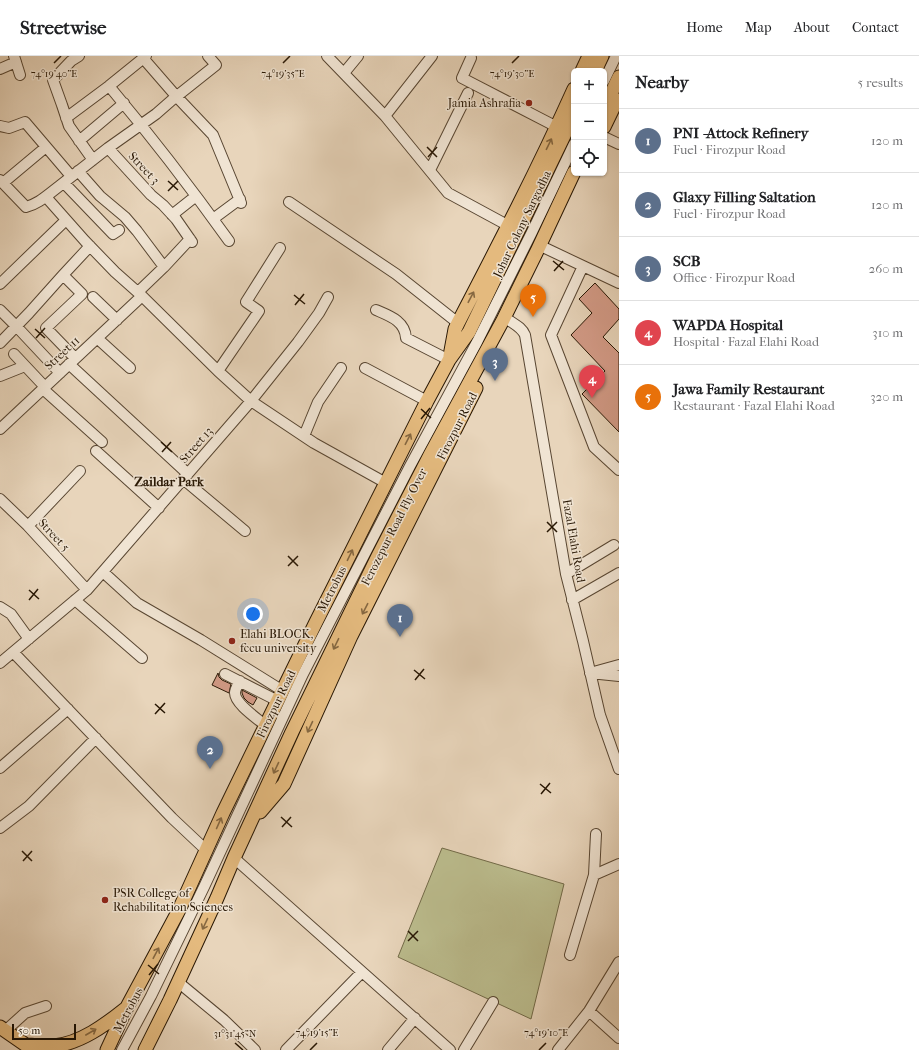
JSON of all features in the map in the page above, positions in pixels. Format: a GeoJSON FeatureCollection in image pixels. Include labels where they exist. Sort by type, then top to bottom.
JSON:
{"type":"FeatureCollection","features":[{"type":"Feature","properties":{"kind":"main road"},"geometry":{"type":"LineString","coordinates":[[583,68],[589,56]]}},
{"type":"Feature","properties":{"kind":"main road"},"geometry":{"type":"LineString","coordinates":[[596,68],[602,56]]}},
{"type":"Feature","properties":{"kind":"main road"},"geometry":{"type":"LineString","coordinates":[[606,104],[619,76]]}},
{"type":"Feature","properties":{"kind":"main road","name":"Firozpur Road"},"geometry":{"type":"LineString","coordinates":[[449,360],[455,329],[458,322],[509,226],[571,96]]}},
{"type":"Feature","properties":{"kind":"main road"},"geometry":{"type":"LineString","coordinates":[[607,121],[619,96]]}},
{"type":"Feature","properties":{"kind":"main road","name":"Johar Colony Sargodha"},"geometry":{"type":"LineString","coordinates":[[470,332],[571,121]]}},
{"type":"Feature","properties":{"kind":"main road","name":"Ferozepur Road Fly Over"},"geometry":{"type":"LineString","coordinates":[[292,732],[377,558],[502,320],[538,249],[572,176]]}},
{"type":"Feature","properties":{"kind":"main road","name":"Firozpur Road"},"geometry":{"type":"LineString","coordinates":[[250,824],[284,784],[351,636],[510,321],[581,176]]}},
{"type":"Feature","properties":{"kind":"main road","name":"Firozpur Road"},"geometry":{"type":"LineString","coordinates":[[107,1050],[127,1007],[179,910],[223,813],[280,696],[427,401],[449,360],[470,332]]}},
{"type":"Feature","properties":{"kind":"main road","name":"Firozpur Road"},"geometry":{"type":"LineString","coordinates":[[144,1050],[178,982],[292,732]]}},
{"type":"Feature","properties":{"kind":"main road"},"geometry":{"type":"LineString","coordinates":[[2,1029],[30,1047],[64,1045],[75,1041],[100,1027],[127,1007]]}},
{"type":"Feature","properties":{"kind":"street"},"geometry":{"type":"LineString","coordinates":[[79,56],[71,61],[53,80],[68,126],[93,160]]}},
{"type":"Feature","properties":{"kind":"street"},"geometry":{"type":"LineString","coordinates":[[46,147],[2,185],[26,207],[34,205],[46,197],[108,148],[156,114],[176,96],[216,65],[208,56]]}},
{"type":"Feature","properties":{"kind":"street"},"geometry":{"type":"LineString","coordinates":[[327,56],[385,116],[448,192],[509,226]]}},
{"type":"Feature","properties":{"kind":"street"},"geometry":{"type":"LineString","coordinates":[[344,73],[358,56]]}},
{"type":"Feature","properties":{"kind":"street"},"geometry":{"type":"LineString","coordinates":[[385,116],[432,56]]}},
{"type":"Feature","properties":{"kind":"street"},"geometry":{"type":"LineString","coordinates":[[607,75],[616,56]]}},
{"type":"Feature","properties":{"kind":"street"},"geometry":{"type":"LineString","coordinates":[[66,118],[145,57],[176,96],[213,135],[241,201],[213,219]]}},
{"type":"Feature","properties":{"kind":"street"},"geometry":{"type":"LineString","coordinates":[[471,58],[462,78],[557,127]]}},
{"type":"Feature","properties":{"kind":"street"},"geometry":{"type":"LineString","coordinates":[[0,69],[15,59],[20,75]]}},
{"type":"Feature","properties":{"kind":"street"},"geometry":{"type":"LineString","coordinates":[[109,86],[142,124],[228,241]]}},
{"type":"Feature","properties":{"kind":"street"},"geometry":{"type":"LineString","coordinates":[[430,170],[468,93]]}},
{"type":"Feature","properties":{"kind":"street"},"geometry":{"type":"LineString","coordinates":[[79,141],[124,103]]}},
{"type":"Feature","properties":{"kind":"street"},"geometry":{"type":"LineString","coordinates":[[0,126],[9,128],[25,122],[71,177],[113,234],[119,230]]}},
{"type":"Feature","properties":{"kind":"street"},"geometry":{"type":"LineString","coordinates":[[607,138],[619,144]]}},
{"type":"Feature","properties":{"kind":"street","name":"Street 3"},"geometry":{"type":"LineString","coordinates":[[108,148],[151,195],[163,205],[191,240]]}},
{"type":"Feature","properties":{"kind":"street","name":"Metrobus"},"geometry":{"type":"LineString","coordinates":[[122,1050],[204,887],[303,674],[413,460],[477,342],[571,150]]}},
{"type":"Feature","properties":{"kind":"street"},"geometry":{"type":"LineString","coordinates":[[71,177],[100,196],[125,217],[164,267]]}},
{"type":"Feature","properties":{"kind":"street"},"geometry":{"type":"LineString","coordinates":[[172,215],[196,196]]}},
{"type":"Feature","properties":{"kind":"street"},"geometry":{"type":"LineString","coordinates":[[46,197],[115,272],[140,294],[218,371],[251,401],[314,443],[386,483]]}},
{"type":"Feature","properties":{"kind":"street"},"geometry":{"type":"LineString","coordinates":[[289,202],[396,274],[458,322]]}},
{"type":"Feature","properties":{"kind":"street"},"geometry":{"type":"LineString","coordinates":[[0,284],[66,220]]}},
{"type":"Feature","properties":{"kind":"street","name":"Street 11"},"geometry":{"type":"LineString","coordinates":[[0,430],[117,320],[164,267],[191,240]]}},
{"type":"Feature","properties":{"kind":"street"},"geometry":{"type":"LineString","coordinates":[[1,338],[16,326],[90,246]]}},
{"type":"Feature","properties":{"kind":"street"},"geometry":{"type":"LineString","coordinates":[[218,371],[259,311],[246,302],[280,248]]}},
{"type":"Feature","properties":{"kind":"street"},"geometry":{"type":"LineString","coordinates":[[545,248],[619,284]]}},
{"type":"Feature","properties":{"kind":"street"},"geometry":{"type":"LineString","coordinates":[[583,266],[551,335],[594,447],[619,470]]}},
{"type":"Feature","properties":{"kind":"street"},"geometry":{"type":"LineString","coordinates":[[63,275],[82,294],[46,328],[72,361],[186,477],[245,531]]}},
{"type":"Feature","properties":{"kind":"street"},"geometry":{"type":"LineString","coordinates":[[93,297],[117,320]]}},
{"type":"Feature","properties":{"kind":"street","name":"Street 13"},"geometry":{"type":"LineString","coordinates":[[0,663],[87,590],[251,401],[298,342],[319,313],[328,297]]}},
{"type":"Feature","properties":{"kind":"street"},"geometry":{"type":"LineString","coordinates":[[0,310],[60,373]]}},
{"type":"Feature","properties":{"kind":"street"},"geometry":{"type":"LineString","coordinates":[[376,310],[395,319],[403,326],[406,332],[406,338],[449,360]]}},
{"type":"Feature","properties":{"kind":"street","name":"Fazal Elahi Road"},"geometry":{"type":"LineString","coordinates":[[510,321],[520,327],[525,335],[566,574],[600,715],[619,769]]}},
{"type":"Feature","properties":{"kind":"street"},"geometry":{"type":"LineString","coordinates":[[97,338],[130,368]]}},
{"type":"Feature","properties":{"kind":"street"},"geometry":{"type":"LineString","coordinates":[[14,354],[44,388],[159,508]]}},
{"type":"Feature","properties":{"kind":"street"},"geometry":{"type":"LineString","coordinates":[[0,376],[25,366]]}},
{"type":"Feature","properties":{"kind":"street"},"geometry":{"type":"LineString","coordinates":[[304,436],[318,402],[341,368]]}},
{"type":"Feature","properties":{"kind":"street"},"geometry":{"type":"LineString","coordinates":[[366,368],[427,401]]}},
{"type":"Feature","properties":{"kind":"street"},"geometry":{"type":"LineString","coordinates":[[28,526],[80,471]]}},
{"type":"Feature","properties":{"kind":"street","name":"Street 5"},"geometry":{"type":"LineString","coordinates":[[0,499],[28,526],[87,590]]}},
{"type":"Feature","properties":{"kind":"street"},"geometry":{"type":"LineString","coordinates":[[566,574],[614,545]]}},
{"type":"Feature","properties":{"kind":"street"},"geometry":{"type":"LineString","coordinates":[[103,572],[137,603],[201,640],[280,696]]}},
{"type":"Feature","properties":{"kind":"street"},"geometry":{"type":"LineString","coordinates":[[572,600],[619,573]]}},
{"type":"Feature","properties":{"kind":"street"},"geometry":{"type":"LineString","coordinates":[[75,600],[142,658]]}},
{"type":"Feature","properties":{"kind":"street"},"geometry":{"type":"LineString","coordinates":[[0,607],[11,614],[29,639]]}},
{"type":"Feature","properties":{"kind":"street"},"geometry":{"type":"LineString","coordinates":[[13,652],[172,818],[206,850]]}},
{"type":"Feature","properties":{"kind":"street"},"geometry":{"type":"LineString","coordinates":[[590,673],[619,665]]}},
{"type":"Feature","properties":{"kind":"street"},"geometry":{"type":"LineString","coordinates":[[590,673],[619,676]]}},
{"type":"Feature","properties":{"kind":"street"},"geometry":{"type":"LineString","coordinates":[[225,674],[280,696]]}},
{"type":"Feature","properties":{"kind":"street"},"geometry":{"type":"LineString","coordinates":[[240,681],[236,689],[236,699],[266,726]]}},
{"type":"Feature","properties":{"kind":"street"},"geometry":{"type":"LineString","coordinates":[[0,768],[68,709]]}},
{"type":"Feature","properties":{"kind":"street"},"geometry":{"type":"LineString","coordinates":[[0,828],[29,806],[96,738]]}},
{"type":"Feature","properties":{"kind":"street"},"geometry":{"type":"LineString","coordinates":[[570,955],[594,875],[596,834]]}},
{"type":"Feature","properties":{"kind":"street"},"geometry":{"type":"LineString","coordinates":[[234,858],[450,1050]]}},
{"type":"Feature","properties":{"kind":"street"},"geometry":{"type":"LineString","coordinates":[[594,875],[619,864]]}},
{"type":"Feature","properties":{"kind":"street"},"geometry":{"type":"LineString","coordinates":[[558,1050],[589,1012],[619,962]]}},
{"type":"Feature","properties":{"kind":"street"},"geometry":{"type":"LineString","coordinates":[[286,1050],[362,972]]}},
{"type":"Feature","properties":{"kind":"street"},"geometry":{"type":"LineString","coordinates":[[178,982],[224,1020],[255,1050]]}},
{"type":"Feature","properties":{"kind":"street"},"geometry":{"type":"LineString","coordinates":[[464,1050],[493,1002]]}},
{"type":"Feature","properties":{"kind":"street"},"geometry":{"type":"LineString","coordinates":[[2,1029],[25,1013],[46,1006]]}},
{"type":"Feature","properties":{"kind":"street"},"geometry":{"type":"LineString","coordinates":[[589,1012],[619,1038]]}},
{"type":"Feature","properties":{"kind":"street"},"geometry":{"type":"LineString","coordinates":[[388,1050],[415,1018]]}},
{"type":"Feature","properties":{"kind":"green space"},"geometry":{"type":"Polygon","coordinates":[[[442,848],[564,884],[531,1019],[398,957],[442,848]]]}},
{"type":"Feature","properties":{"kind":"building"},"geometry":{"type":"Polygon","coordinates":[[[595,283],[619,309],[619,319],[603,337],[619,353],[619,432],[582,394],[605,371],[571,335],[592,313],[579,299],[595,283]]]}},
{"type":"Feature","properties":{"kind":"building"},"geometry":{"type":"Polygon","coordinates":[[[218,673],[222,680],[231,684],[229,693],[212,685],[218,673]]]}},
{"type":"Feature","properties":{"kind":"building"},"geometry":{"type":"Polygon","coordinates":[[[242,690],[257,698],[253,705],[244,698],[242,690]]]}},
{"type":"Feature","properties":{"kind":"place","name":"Jamia Ashrafia"},"geometry":{"type":"Point","coordinates":[529,103]}},
{"type":"Feature","properties":{"kind":"place","name":"Jawa Family Restaurant"},"geometry":{"type":"Point","coordinates":[533,317]}},
{"type":"Feature","properties":{"kind":"place","name":"SCB"},"geometry":{"type":"Point","coordinates":[495,381]}},
{"type":"Feature","properties":{"kind":"place","name":"WAPDA Hospital"},"geometry":{"type":"Point","coordinates":[592,398]}},
{"type":"Feature","properties":{"kind":"place","name":"PNI -Attock Refinery"},"geometry":{"type":"Point","coordinates":[400,637]}},
{"type":"Feature","properties":{"kind":"place","name":"Elahi BLOCK, fccu university"},"geometry":{"type":"Point","coordinates":[232,641]}},
{"type":"Feature","properties":{"kind":"place","name":"Glaxy Filling Saltation"},"geometry":{"type":"Point","coordinates":[210,769]}},
{"type":"Feature","properties":{"kind":"place","name":"PSR College of Rehabilitation Sciences"},"geometry":{"type":"Point","coordinates":[105,900]}},
{"type":"Feature","properties":{"kind":"district","name":"Zaildar Park"},"geometry":{"type":"Point","coordinates":[169,481]}}]}
